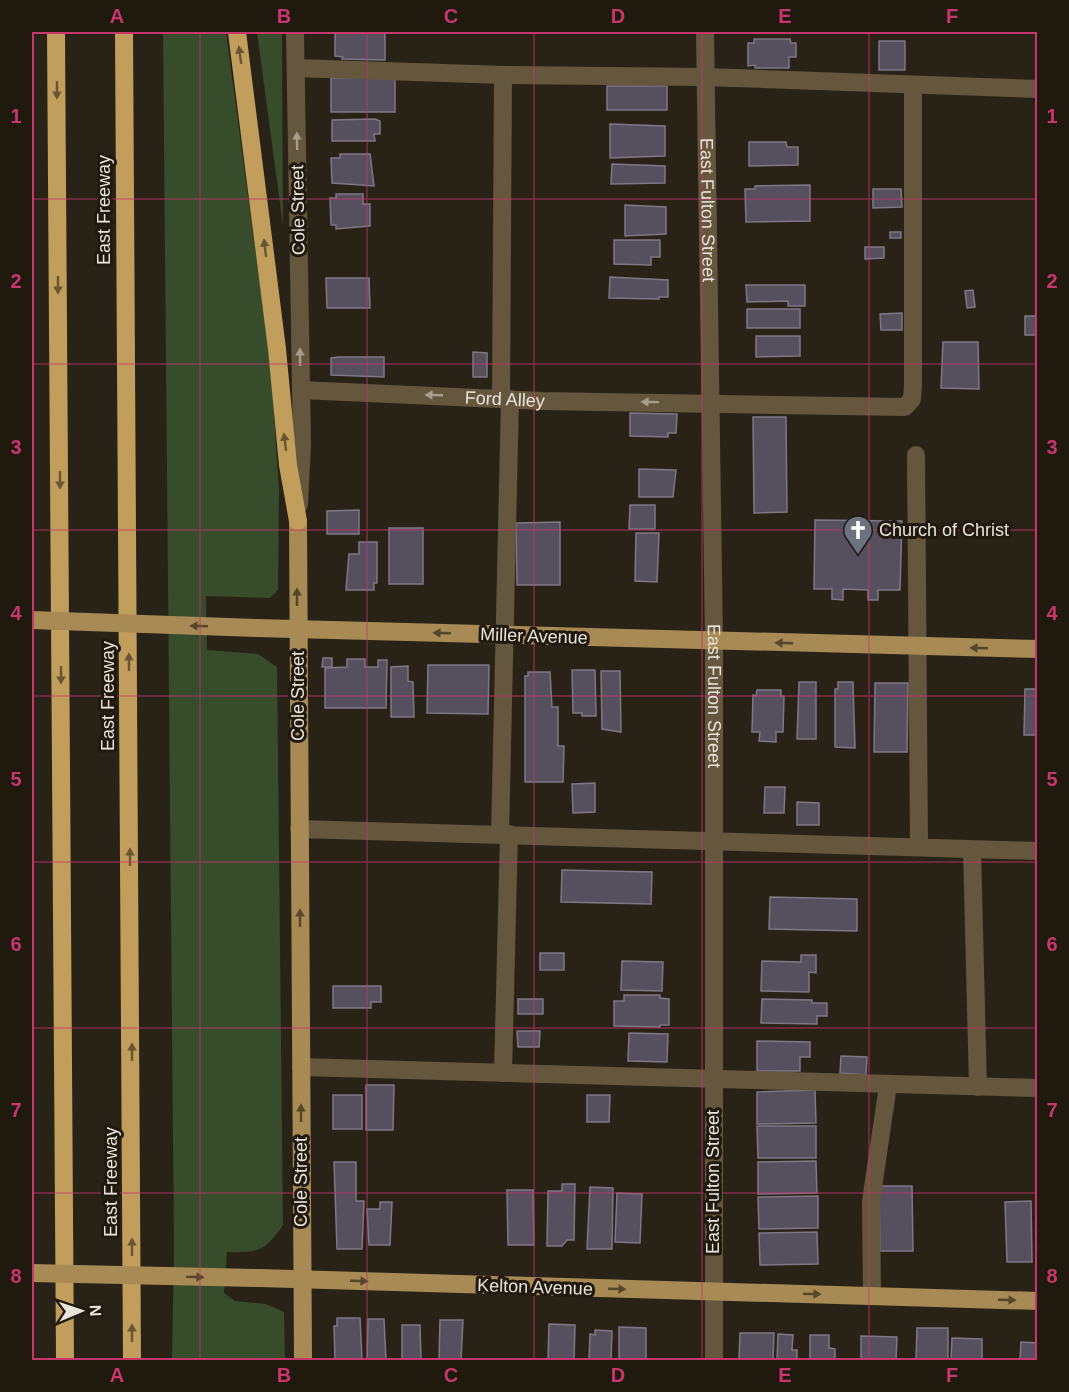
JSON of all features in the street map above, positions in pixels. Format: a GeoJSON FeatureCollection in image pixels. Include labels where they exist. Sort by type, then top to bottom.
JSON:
{"type":"FeatureCollection","features":[{"type":"Feature","properties":{"kind":"highway"},"geometry":{"type":"LineString","coordinates":[[56,32],[65,1360]]}},
{"type":"Feature","properties":{"kind":"highway","name":"East Freeway"},"geometry":{"type":"LineString","coordinates":[[124,32],[132,1360]]}},
{"type":"Feature","properties":{"kind":"highway"},"geometry":{"type":"LineString","coordinates":[[237,32],[277,349],[288,465],[298,520]]}},
{"type":"Feature","properties":{"kind":"main road","name":"Cole Street"},"geometry":{"type":"LineString","coordinates":[[298,520],[300,1279],[303,1360]]}},
{"type":"Feature","properties":{"kind":"main road","name":"Miller Avenue"},"geometry":{"type":"LineString","coordinates":[[32,620],[297,630],[1038,649]]}},
{"type":"Feature","properties":{"kind":"main road","name":"Kelton Avenue"},"geometry":{"type":"LineString","coordinates":[[32,1273],[1038,1301]]}},
{"type":"Feature","properties":{"kind":"street","name":"Cole Street"},"geometry":{"type":"LineString","coordinates":[[295,32],[301,390],[298,520]]}},
{"type":"Feature","properties":{"kind":"street","name":"East Fulton Street"},"geometry":{"type":"LineString","coordinates":[[705,32],[714,641],[712,840],[714,1360]]}},
{"type":"Feature","properties":{"kind":"street"},"geometry":{"type":"LineString","coordinates":[[296,68],[503,75],[706,77],[1038,89]]}},
{"type":"Feature","properties":{"kind":"street"},"geometry":{"type":"LineString","coordinates":[[503,75],[506,399],[503,1074]]}},
{"type":"Feature","properties":{"kind":"street","name":"Ford Alley"},"geometry":{"type":"LineString","coordinates":[[301,390],[506,399],[905,407],[912,399],[913,86]]}},
{"type":"Feature","properties":{"kind":"street"},"geometry":{"type":"LineString","coordinates":[[916,455],[919,846]]}},
{"type":"Feature","properties":{"kind":"street"},"geometry":{"type":"LineString","coordinates":[[299,829],[1038,851]]}},
{"type":"Feature","properties":{"kind":"street"},"geometry":{"type":"LineString","coordinates":[[972,850],[978,1087]]}},
{"type":"Feature","properties":{"kind":"street"},"geometry":{"type":"LineString","coordinates":[[301,1067],[888,1086],[1038,1088]]}},
{"type":"Feature","properties":{"kind":"street"},"geometry":{"type":"LineString","coordinates":[[873,1296],[871,1201],[888,1086]]}},
{"type":"Feature","properties":{"kind":"green space"},"geometry":{"type":"Polygon","coordinates":[[[163,32],[226,32],[271,367],[279,491],[278,590],[270,598],[206,596],[207,650],[258,654],[277,667],[283,1225],[260,1249],[247,1252],[227,1252],[224,1293],[235,1301],[266,1304],[284,1312],[285,1360],[172,1360],[174,1250],[163,32]]]}},
{"type":"Feature","properties":{"kind":"green space"},"geometry":{"type":"Polygon","coordinates":[[[257,32],[282,32],[283,226],[257,32]]]}},
{"type":"Feature","properties":{"kind":"building"},"geometry":{"type":"Polygon","coordinates":[[[335,32],[385,32],[385,60],[342,59],[343,57],[335,56],[335,32]]]}},
{"type":"Feature","properties":{"kind":"building"},"geometry":{"type":"Polygon","coordinates":[[[754,39],[790,39],[791,43],[796,43],[796,57],[789,57],[789,68],[748,66],[748,43],[754,43],[754,39]]]}},
{"type":"Feature","properties":{"kind":"building"},"geometry":{"type":"Polygon","coordinates":[[[879,41],[905,41],[905,70],[879,70],[879,41]]]}},
{"type":"Feature","properties":{"kind":"building"},"geometry":{"type":"Polygon","coordinates":[[[331,78],[395,78],[395,112],[331,112],[331,78]]]}},
{"type":"Feature","properties":{"kind":"building"},"geometry":{"type":"Polygon","coordinates":[[[607,86],[667,86],[667,110],[607,110],[607,86]]]}},
{"type":"Feature","properties":{"kind":"building"},"geometry":{"type":"Polygon","coordinates":[[[375,119],[380,121],[380,134],[374,134],[375,141],[332,141],[332,120],[375,119]]]}},
{"type":"Feature","properties":{"kind":"building"},"geometry":{"type":"Polygon","coordinates":[[[610,124],[665,126],[665,156],[610,158],[610,124]]]}},
{"type":"Feature","properties":{"kind":"building"},"geometry":{"type":"Polygon","coordinates":[[[749,142],[786,142],[787,147],[798,147],[798,165],[749,166],[749,142]]]}},
{"type":"Feature","properties":{"kind":"building"},"geometry":{"type":"Polygon","coordinates":[[[340,154],[370,154],[374,186],[332,183],[331,158],[340,158],[340,154]]]}},
{"type":"Feature","properties":{"kind":"building"},"geometry":{"type":"Polygon","coordinates":[[[612,164],[665,166],[665,183],[611,184],[612,164]]]}},
{"type":"Feature","properties":{"kind":"building"},"geometry":{"type":"Polygon","coordinates":[[[810,185],[810,221],[746,222],[745,189],[755,189],[755,186],[810,185]]]}},
{"type":"Feature","properties":{"kind":"building"},"geometry":{"type":"Polygon","coordinates":[[[873,189],[901,189],[902,207],[873,208],[873,189]]]}},
{"type":"Feature","properties":{"kind":"building"},"geometry":{"type":"Polygon","coordinates":[[[336,194],[363,194],[363,204],[370,204],[370,226],[336,229],[336,225],[331,225],[330,198],[336,198],[336,194]]]}},
{"type":"Feature","properties":{"kind":"building"},"geometry":{"type":"Polygon","coordinates":[[[625,205],[666,207],[666,234],[625,236],[625,205]]]}},
{"type":"Feature","properties":{"kind":"building"},"geometry":{"type":"Polygon","coordinates":[[[890,232],[901,232],[901,238],[890,238],[890,232]]]}},
{"type":"Feature","properties":{"kind":"building"},"geometry":{"type":"Polygon","coordinates":[[[614,240],[660,240],[660,257],[651,257],[651,265],[614,264],[614,240]]]}},
{"type":"Feature","properties":{"kind":"building"},"geometry":{"type":"Polygon","coordinates":[[[865,247],[884,247],[884,258],[865,259],[865,247]]]}},
{"type":"Feature","properties":{"kind":"building"},"geometry":{"type":"Polygon","coordinates":[[[610,277],[668,280],[668,297],[659,297],[659,299],[609,298],[610,277]]]}},
{"type":"Feature","properties":{"kind":"building"},"geometry":{"type":"Polygon","coordinates":[[[326,278],[369,278],[370,308],[327,308],[326,278]]]}},
{"type":"Feature","properties":{"kind":"building"},"geometry":{"type":"Polygon","coordinates":[[[746,285],[805,285],[805,306],[788,306],[788,301],[747,302],[746,285]]]}},
{"type":"Feature","properties":{"kind":"building"},"geometry":{"type":"Polygon","coordinates":[[[973,290],[975,307],[967,308],[965,291],[973,290]]]}},
{"type":"Feature","properties":{"kind":"building"},"geometry":{"type":"Polygon","coordinates":[[[747,309],[800,309],[800,328],[747,328],[747,309]]]}},
{"type":"Feature","properties":{"kind":"building"},"geometry":{"type":"Polygon","coordinates":[[[902,313],[902,330],[881,330],[880,314],[902,313]]]}},
{"type":"Feature","properties":{"kind":"building"},"geometry":{"type":"Polygon","coordinates":[[[1025,316],[1038,316],[1038,335],[1025,335],[1025,316]]]}},
{"type":"Feature","properties":{"kind":"building"},"geometry":{"type":"Polygon","coordinates":[[[756,336],[800,336],[800,356],[756,357],[756,336]]]}},
{"type":"Feature","properties":{"kind":"building"},"geometry":{"type":"Polygon","coordinates":[[[943,342],[978,342],[979,389],[941,388],[943,342]]]}},
{"type":"Feature","properties":{"kind":"building"},"geometry":{"type":"Polygon","coordinates":[[[473,352],[487,353],[487,377],[473,377],[473,352]]]}},
{"type":"Feature","properties":{"kind":"building"},"geometry":{"type":"Polygon","coordinates":[[[384,357],[384,377],[331,375],[331,358],[384,357]]]}},
{"type":"Feature","properties":{"kind":"building"},"geometry":{"type":"Polygon","coordinates":[[[630,413],[677,414],[676,433],[668,433],[668,437],[630,436],[630,413]]]}},
{"type":"Feature","properties":{"kind":"building"},"geometry":{"type":"Polygon","coordinates":[[[753,417],[786,417],[787,512],[754,513],[753,417]]]}},
{"type":"Feature","properties":{"kind":"building"},"geometry":{"type":"Polygon","coordinates":[[[639,469],[676,470],[673,497],[639,497],[639,469]]]}},
{"type":"Feature","properties":{"kind":"building"},"geometry":{"type":"Polygon","coordinates":[[[630,505],[655,505],[655,529],[629,529],[630,505]]]}},
{"type":"Feature","properties":{"kind":"building"},"geometry":{"type":"Polygon","coordinates":[[[359,510],[359,534],[327,534],[327,511],[359,510]]]}},
{"type":"Feature","properties":{"kind":"building","name":"Church of Christ"},"geometry":{"type":"Polygon","coordinates":[[[815,520],[902,521],[900,590],[878,590],[878,600],[868,600],[868,590],[843,589],[843,600],[832,599],[832,589],[814,589],[815,520]]]}},
{"type":"Feature","properties":{"kind":"building"},"geometry":{"type":"Polygon","coordinates":[[[560,522],[560,585],[517,585],[516,523],[560,522]]]}},
{"type":"Feature","properties":{"kind":"building"},"geometry":{"type":"Polygon","coordinates":[[[389,528],[423,528],[423,584],[389,584],[389,528]]]}},
{"type":"Feature","properties":{"kind":"building"},"geometry":{"type":"Polygon","coordinates":[[[636,533],[659,533],[657,582],[635,581],[636,533]]]}},
{"type":"Feature","properties":{"kind":"building"},"geometry":{"type":"Polygon","coordinates":[[[359,542],[377,542],[377,583],[374,583],[374,590],[346,590],[349,554],[359,554],[359,542]]]}},
{"type":"Feature","properties":{"kind":"building"},"geometry":{"type":"Polygon","coordinates":[[[323,658],[332,658],[332,667],[322,667],[323,658]]]}},
{"type":"Feature","properties":{"kind":"building"},"geometry":{"type":"Polygon","coordinates":[[[347,659],[365,659],[365,667],[378,667],[378,660],[387,660],[386,708],[325,708],[325,668],[347,667],[347,659]]]}},
{"type":"Feature","properties":{"kind":"building"},"geometry":{"type":"Polygon","coordinates":[[[428,665],[489,665],[488,714],[427,713],[428,665]]]}},
{"type":"Feature","properties":{"kind":"building"},"geometry":{"type":"Polygon","coordinates":[[[408,666],[408,681],[413,682],[414,717],[391,717],[391,667],[408,666]]]}},
{"type":"Feature","properties":{"kind":"building"},"geometry":{"type":"Polygon","coordinates":[[[572,670],[595,670],[596,716],[582,716],[582,713],[573,713],[572,670]]]}},
{"type":"Feature","properties":{"kind":"building"},"geometry":{"type":"Polygon","coordinates":[[[601,671],[620,671],[621,732],[602,729],[601,671]]]}},
{"type":"Feature","properties":{"kind":"building"},"geometry":{"type":"Polygon","coordinates":[[[528,672],[550,672],[552,707],[558,707],[558,746],[564,746],[563,782],[525,782],[525,676],[528,676],[528,672]]]}},
{"type":"Feature","properties":{"kind":"building"},"geometry":{"type":"Polygon","coordinates":[[[799,682],[816,682],[816,739],[797,739],[799,682]]]}},
{"type":"Feature","properties":{"kind":"building"},"geometry":{"type":"Polygon","coordinates":[[[838,682],[853,682],[855,748],[835,747],[835,689],[838,689],[838,682]]]}},
{"type":"Feature","properties":{"kind":"building"},"geometry":{"type":"Polygon","coordinates":[[[875,683],[908,683],[907,752],[874,752],[875,683]]]}},
{"type":"Feature","properties":{"kind":"building"},"geometry":{"type":"Polygon","coordinates":[[[1025,689],[1038,689],[1038,735],[1024,735],[1025,689]]]}},
{"type":"Feature","properties":{"kind":"building"},"geometry":{"type":"Polygon","coordinates":[[[757,690],[781,690],[781,696],[784,696],[783,732],[776,732],[776,742],[759,741],[760,732],[752,732],[753,695],[756,696],[757,690]]]}},
{"type":"Feature","properties":{"kind":"building"},"geometry":{"type":"Polygon","coordinates":[[[595,783],[595,812],[573,813],[572,784],[595,783]]]}},
{"type":"Feature","properties":{"kind":"building"},"geometry":{"type":"Polygon","coordinates":[[[765,787],[785,787],[784,813],[764,813],[765,787]]]}},
{"type":"Feature","properties":{"kind":"building"},"geometry":{"type":"Polygon","coordinates":[[[797,802],[819,803],[819,825],[797,825],[797,802]]]}},
{"type":"Feature","properties":{"kind":"building"},"geometry":{"type":"Polygon","coordinates":[[[562,870],[652,872],[651,904],[561,902],[562,870]]]}},
{"type":"Feature","properties":{"kind":"building"},"geometry":{"type":"Polygon","coordinates":[[[770,897],[857,899],[857,931],[769,929],[770,897]]]}},
{"type":"Feature","properties":{"kind":"building"},"geometry":{"type":"Polygon","coordinates":[[[540,953],[564,953],[564,970],[540,970],[540,953]]]}},
{"type":"Feature","properties":{"kind":"building"},"geometry":{"type":"Polygon","coordinates":[[[801,955],[816,955],[816,973],[809,972],[809,992],[761,991],[762,961],[801,962],[801,955]]]}},
{"type":"Feature","properties":{"kind":"building"},"geometry":{"type":"Polygon","coordinates":[[[622,961],[663,962],[662,991],[621,990],[622,961]]]}},
{"type":"Feature","properties":{"kind":"building"},"geometry":{"type":"Polygon","coordinates":[[[333,986],[381,986],[381,1002],[371,1002],[371,1008],[333,1008],[333,986]]]}},
{"type":"Feature","properties":{"kind":"building"},"geometry":{"type":"Polygon","coordinates":[[[624,995],[660,995],[660,998],[669,999],[669,1025],[660,1025],[660,1027],[614,1026],[614,1001],[624,1001],[624,995]]]}},
{"type":"Feature","properties":{"kind":"building"},"geometry":{"type":"Polygon","coordinates":[[[518,999],[543,999],[543,1014],[518,1014],[518,999]]]}},
{"type":"Feature","properties":{"kind":"building"},"geometry":{"type":"Polygon","coordinates":[[[762,999],[812,1000],[812,1003],[827,1003],[827,1016],[817,1016],[817,1024],[761,1023],[762,999]]]}},
{"type":"Feature","properties":{"kind":"building"},"geometry":{"type":"Polygon","coordinates":[[[517,1031],[540,1031],[539,1047],[518,1047],[517,1031]]]}},
{"type":"Feature","properties":{"kind":"building"},"geometry":{"type":"Polygon","coordinates":[[[629,1033],[668,1034],[667,1062],[628,1061],[629,1033]]]}},
{"type":"Feature","properties":{"kind":"building"},"geometry":{"type":"Polygon","coordinates":[[[757,1041],[810,1042],[810,1057],[800,1057],[800,1071],[757,1071],[757,1041]]]}},
{"type":"Feature","properties":{"kind":"building"},"geometry":{"type":"Polygon","coordinates":[[[841,1056],[867,1057],[866,1075],[840,1073],[841,1056]]]}},
{"type":"Feature","properties":{"kind":"building"},"geometry":{"type":"Polygon","coordinates":[[[366,1085],[394,1085],[393,1130],[366,1130],[366,1085]]]}},
{"type":"Feature","properties":{"kind":"building"},"geometry":{"type":"Polygon","coordinates":[[[815,1090],[816,1123],[757,1124],[757,1092],[815,1090]]]}},
{"type":"Feature","properties":{"kind":"building"},"geometry":{"type":"Polygon","coordinates":[[[333,1095],[362,1095],[362,1129],[333,1129],[333,1095]]]}},
{"type":"Feature","properties":{"kind":"building"},"geometry":{"type":"Polygon","coordinates":[[[587,1095],[610,1095],[609,1122],[587,1122],[587,1095]]]}},
{"type":"Feature","properties":{"kind":"building"},"geometry":{"type":"Polygon","coordinates":[[[757,1126],[816,1126],[816,1158],[758,1158],[757,1126]]]}},
{"type":"Feature","properties":{"kind":"building"},"geometry":{"type":"Polygon","coordinates":[[[816,1161],[817,1193],[758,1194],[758,1162],[816,1161]]]}},
{"type":"Feature","properties":{"kind":"building"},"geometry":{"type":"Polygon","coordinates":[[[334,1162],[356,1162],[356,1201],[364,1201],[362,1249],[337,1249],[334,1162]]]}},
{"type":"Feature","properties":{"kind":"building"},"geometry":{"type":"Polygon","coordinates":[[[562,1184],[575,1184],[574,1240],[567,1240],[562,1246],[547,1246],[548,1191],[562,1191],[562,1184]]]}},
{"type":"Feature","properties":{"kind":"building"},"geometry":{"type":"Polygon","coordinates":[[[879,1186],[912,1186],[913,1251],[880,1251],[879,1186]]]}},
{"type":"Feature","properties":{"kind":"building"},"geometry":{"type":"Polygon","coordinates":[[[590,1187],[613,1188],[612,1249],[587,1249],[590,1187]]]}},
{"type":"Feature","properties":{"kind":"building"},"geometry":{"type":"Polygon","coordinates":[[[507,1190],[533,1190],[534,1245],[508,1245],[507,1190]]]}},
{"type":"Feature","properties":{"kind":"building"},"geometry":{"type":"Polygon","coordinates":[[[617,1193],[642,1194],[640,1243],[615,1242],[617,1193]]]}},
{"type":"Feature","properties":{"kind":"building"},"geometry":{"type":"Polygon","coordinates":[[[818,1196],[818,1228],[759,1229],[758,1197],[818,1196]]]}},
{"type":"Feature","properties":{"kind":"building"},"geometry":{"type":"Polygon","coordinates":[[[1031,1201],[1032,1262],[1007,1262],[1005,1202],[1031,1201]]]}},
{"type":"Feature","properties":{"kind":"building"},"geometry":{"type":"Polygon","coordinates":[[[380,1202],[392,1202],[390,1245],[369,1245],[367,1209],[380,1209],[380,1202]]]}},
{"type":"Feature","properties":{"kind":"building"},"geometry":{"type":"Polygon","coordinates":[[[817,1232],[818,1264],[760,1265],[759,1233],[817,1232]]]}},
{"type":"Feature","properties":{"kind":"building"},"geometry":{"type":"Polygon","coordinates":[[[337,1318],[360,1318],[362,1360],[335,1360],[334,1326],[337,1326],[337,1318]]]}},
{"type":"Feature","properties":{"kind":"building"},"geometry":{"type":"Polygon","coordinates":[[[368,1319],[384,1319],[386,1360],[367,1360],[368,1319]]]}},
{"type":"Feature","properties":{"kind":"building"},"geometry":{"type":"Polygon","coordinates":[[[440,1320],[463,1320],[461,1360],[439,1360],[440,1320]]]}},
{"type":"Feature","properties":{"kind":"building"},"geometry":{"type":"Polygon","coordinates":[[[549,1324],[575,1325],[574,1360],[548,1360],[549,1324]]]}},
{"type":"Feature","properties":{"kind":"building"},"geometry":{"type":"Polygon","coordinates":[[[402,1325],[420,1325],[421,1360],[402,1360],[402,1325]]]}},
{"type":"Feature","properties":{"kind":"building"},"geometry":{"type":"Polygon","coordinates":[[[619,1327],[646,1328],[646,1360],[619,1360],[619,1327]]]}},
{"type":"Feature","properties":{"kind":"building"},"geometry":{"type":"Polygon","coordinates":[[[917,1328],[948,1328],[948,1360],[916,1360],[917,1328]]]}},
{"type":"Feature","properties":{"kind":"building"},"geometry":{"type":"Polygon","coordinates":[[[595,1330],[612,1331],[611,1360],[589,1360],[590,1334],[595,1335],[595,1330]]]}},
{"type":"Feature","properties":{"kind":"building"},"geometry":{"type":"Polygon","coordinates":[[[740,1333],[774,1333],[773,1360],[739,1360],[740,1333]]]}},
{"type":"Feature","properties":{"kind":"building"},"geometry":{"type":"Polygon","coordinates":[[[778,1334],[793,1335],[792,1350],[797,1350],[797,1360],[777,1360],[778,1334]]]}},
{"type":"Feature","properties":{"kind":"building"},"geometry":{"type":"Polygon","coordinates":[[[810,1335],[829,1335],[829,1348],[835,1349],[835,1360],[810,1360],[810,1335]]]}},
{"type":"Feature","properties":{"kind":"building"},"geometry":{"type":"Polygon","coordinates":[[[861,1336],[897,1337],[896,1360],[861,1360],[861,1336]]]}},
{"type":"Feature","properties":{"kind":"building"},"geometry":{"type":"Polygon","coordinates":[[[952,1338],[982,1339],[982,1360],[951,1360],[952,1338]]]}},
{"type":"Feature","properties":{"kind":"building"},"geometry":{"type":"Polygon","coordinates":[[[1021,1342],[1038,1343],[1038,1360],[1020,1360],[1021,1342]]]}},
{"type":"Feature","properties":{"kind":"place","name":"Church of Christ"},"geometry":{"type":"Point","coordinates":[858,556]}}]}
